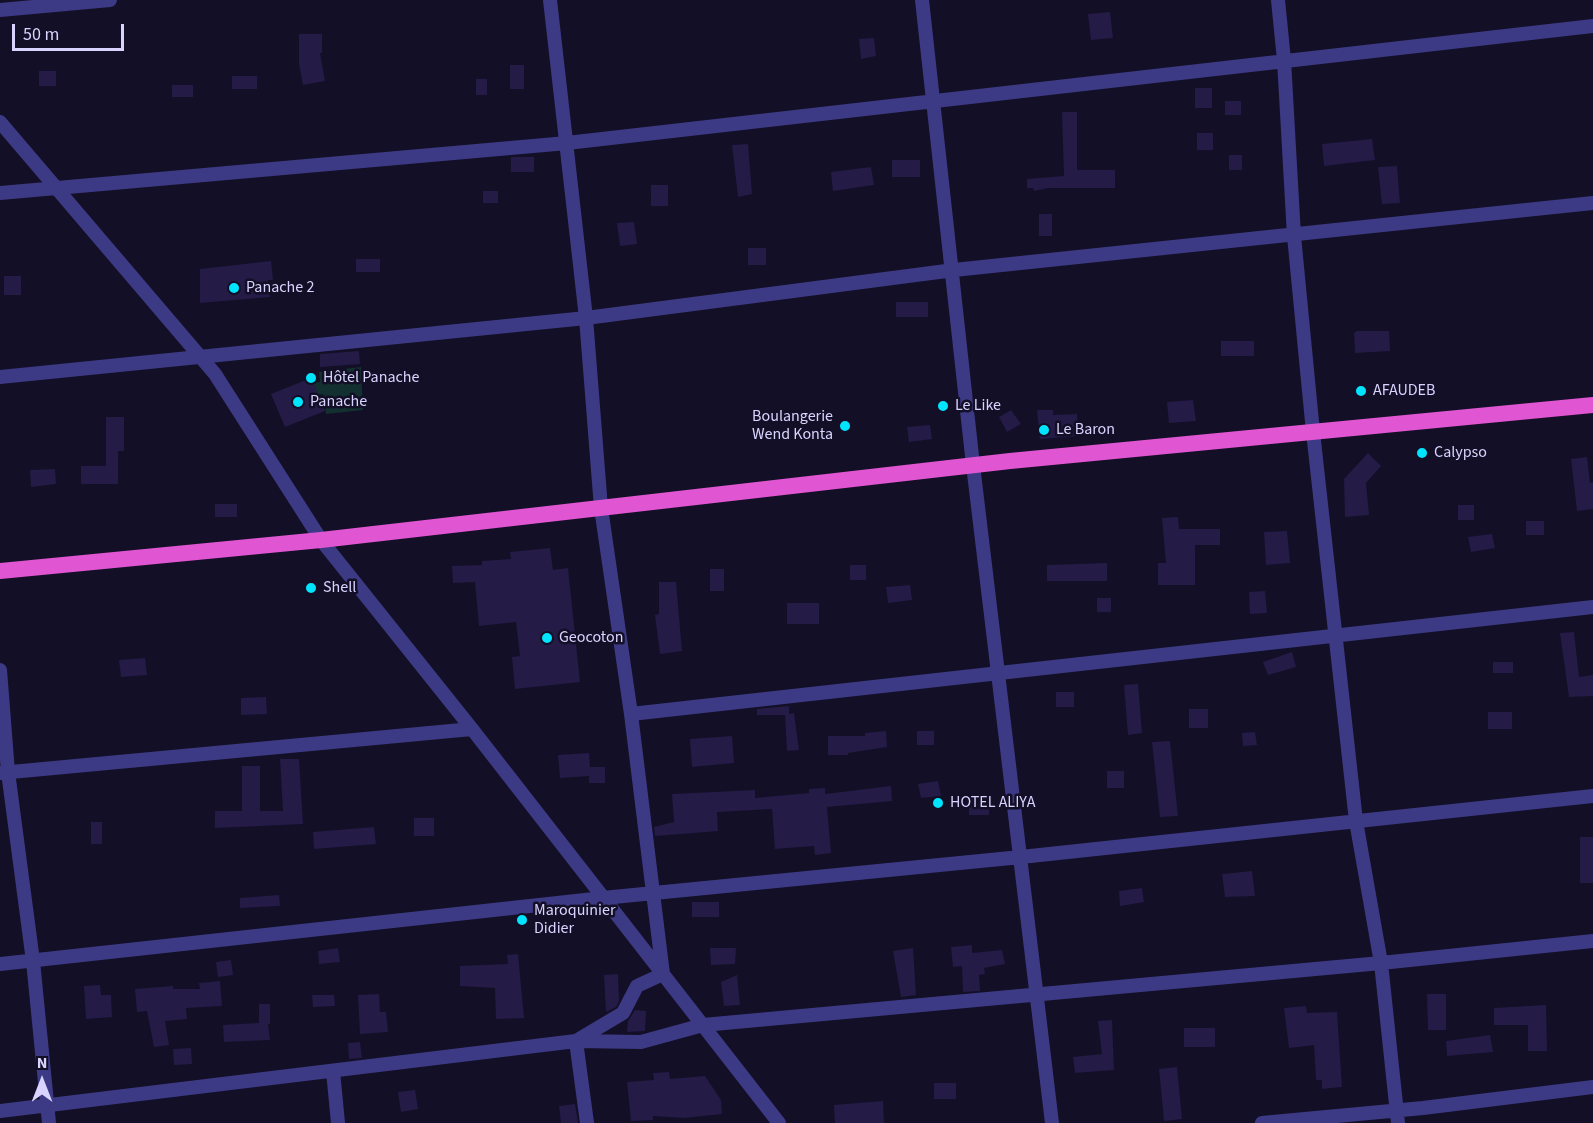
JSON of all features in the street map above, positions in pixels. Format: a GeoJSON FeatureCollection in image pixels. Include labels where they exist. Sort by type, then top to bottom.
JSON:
{"type":"FeatureCollection","features":[{"type":"Feature","properties":{"kind":"highway"},"geometry":{"type":"LineString","coordinates":[[0,571],[321,540],[973,465],[1593,405]]}},
{"type":"Feature","properties":{"kind":"street"},"geometry":{"type":"LineString","coordinates":[[0,10],[110,0]]}},
{"type":"Feature","properties":{"kind":"street"},"geometry":{"type":"LineString","coordinates":[[550,0],[586,318],[601,508],[631,714],[663,974]]}},
{"type":"Feature","properties":{"kind":"street"},"geometry":{"type":"LineString","coordinates":[[922,0],[954,270],[973,465],[1000,672],[1052,1123]]}},
{"type":"Feature","properties":{"kind":"street"},"geometry":{"type":"LineString","coordinates":[[1278,0],[1284,60],[1294,236],[1313,432],[1356,821],[1381,963],[1397,1117]]}},
{"type":"Feature","properties":{"kind":"street"},"geometry":{"type":"LineString","coordinates":[[0,193],[567,143],[1593,26]]}},
{"type":"Feature","properties":{"kind":"street"},"geometry":{"type":"LineString","coordinates":[[0,122],[215,374],[321,540],[472,729],[779,1123]]}},
{"type":"Feature","properties":{"kind":"street"},"geometry":{"type":"LineString","coordinates":[[0,377],[199,355],[586,318],[954,270],[1593,203]]}},
{"type":"Feature","properties":{"kind":"street"},"geometry":{"type":"LineString","coordinates":[[631,714],[1593,607]]}},
{"type":"Feature","properties":{"kind":"street"},"geometry":{"type":"LineString","coordinates":[[0,670],[4,772],[33,961],[49,1123]]}},
{"type":"Feature","properties":{"kind":"street"},"geometry":{"type":"LineString","coordinates":[[4,772],[472,729]]}},
{"type":"Feature","properties":{"kind":"street"},"geometry":{"type":"LineString","coordinates":[[0,964],[603,898],[1021,857],[1593,796]]}},
{"type":"Feature","properties":{"kind":"street"},"geometry":{"type":"LineString","coordinates":[[0,1111],[48,1107],[576,1041],[641,1042],[703,1025],[1381,963],[1593,940]]}},
{"type":"Feature","properties":{"kind":"street"},"geometry":{"type":"LineString","coordinates":[[576,1041],[623,1013],[637,986],[663,974]]}},
{"type":"Feature","properties":{"kind":"street"},"geometry":{"type":"LineString","coordinates":[[576,1041],[586,1123]]}},
{"type":"Feature","properties":{"kind":"street"},"geometry":{"type":"LineString","coordinates":[[333,1071],[338,1123]]}},
{"type":"Feature","properties":{"kind":"street"},"geometry":{"type":"LineString","coordinates":[[1262,1123],[1397,1117],[1593,1087]]}},
{"type":"Feature","properties":{"kind":"green space"},"geometry":{"type":"Polygon","coordinates":[[[361,367],[363,410],[326,414],[323,394],[318,395],[313,383],[320,382],[319,372],[361,367]]]}},
{"type":"Feature","properties":{"kind":"building"},"geometry":{"type":"Polygon","coordinates":[[[1110,12],[1113,38],[1091,40],[1088,14],[1110,12]]]}},
{"type":"Feature","properties":{"kind":"building"},"geometry":{"type":"Polygon","coordinates":[[[299,34],[322,34],[322,53],[320,53],[325,81],[303,85],[299,64],[299,34]]]}},
{"type":"Feature","properties":{"kind":"building"},"geometry":{"type":"Polygon","coordinates":[[[874,38],[876,56],[861,59],[859,39],[874,38]]]}},
{"type":"Feature","properties":{"kind":"building"},"geometry":{"type":"Polygon","coordinates":[[[510,65],[524,65],[524,89],[510,89],[510,65]]]}},
{"type":"Feature","properties":{"kind":"building"},"geometry":{"type":"Polygon","coordinates":[[[39,71],[56,71],[56,86],[39,86],[39,71]]]}},
{"type":"Feature","properties":{"kind":"building"},"geometry":{"type":"Polygon","coordinates":[[[232,76],[257,76],[257,89],[232,89],[232,76]]]}},
{"type":"Feature","properties":{"kind":"building"},"geometry":{"type":"Polygon","coordinates":[[[476,79],[487,79],[487,95],[476,95],[476,79]]]}},
{"type":"Feature","properties":{"kind":"building"},"geometry":{"type":"Polygon","coordinates":[[[172,85],[193,85],[193,97],[172,97],[172,85]]]}},
{"type":"Feature","properties":{"kind":"building"},"geometry":{"type":"Polygon","coordinates":[[[1195,88],[1212,88],[1212,108],[1195,108],[1195,88]]]}},
{"type":"Feature","properties":{"kind":"building"},"geometry":{"type":"Polygon","coordinates":[[[1225,101],[1241,101],[1241,115],[1225,115],[1225,101]]]}},
{"type":"Feature","properties":{"kind":"building"},"geometry":{"type":"Polygon","coordinates":[[[1062,112],[1077,112],[1077,170],[1115,170],[1115,188],[1048,188],[1034,191],[1033,188],[1027,188],[1027,179],[1064,176],[1062,112]]]}},
{"type":"Feature","properties":{"kind":"building"},"geometry":{"type":"Polygon","coordinates":[[[1197,133],[1213,133],[1213,150],[1197,150],[1197,133]]]}},
{"type":"Feature","properties":{"kind":"building"},"geometry":{"type":"Polygon","coordinates":[[[1372,139],[1375,160],[1324,166],[1322,144],[1372,139]]]}},
{"type":"Feature","properties":{"kind":"building"},"geometry":{"type":"Polygon","coordinates":[[[748,144],[752,194],[738,197],[732,145],[748,144]]]}},
{"type":"Feature","properties":{"kind":"building"},"geometry":{"type":"Polygon","coordinates":[[[1229,155],[1242,155],[1242,170],[1229,170],[1229,155]]]}},
{"type":"Feature","properties":{"kind":"building"},"geometry":{"type":"Polygon","coordinates":[[[511,157],[534,157],[534,172],[511,172],[511,157]]]}},
{"type":"Feature","properties":{"kind":"building"},"geometry":{"type":"Polygon","coordinates":[[[892,160],[920,160],[920,177],[892,177],[892,160]]]}},
{"type":"Feature","properties":{"kind":"building"},"geometry":{"type":"Polygon","coordinates":[[[1397,166],[1400,203],[1382,204],[1378,167],[1397,166]]]}},
{"type":"Feature","properties":{"kind":"building"},"geometry":{"type":"Polygon","coordinates":[[[871,167],[874,185],[833,191],[831,172],[871,167]]]}},
{"type":"Feature","properties":{"kind":"building"},"geometry":{"type":"Polygon","coordinates":[[[651,185],[668,185],[668,206],[651,206],[651,185]]]}},
{"type":"Feature","properties":{"kind":"building"},"geometry":{"type":"Polygon","coordinates":[[[483,191],[498,191],[498,203],[483,203],[483,191]]]}},
{"type":"Feature","properties":{"kind":"building"},"geometry":{"type":"Polygon","coordinates":[[[1039,214],[1052,214],[1052,236],[1039,236],[1039,214]]]}},
{"type":"Feature","properties":{"kind":"building"},"geometry":{"type":"Polygon","coordinates":[[[634,222],[637,244],[620,246],[617,223],[634,222]]]}},
{"type":"Feature","properties":{"kind":"building"},"geometry":{"type":"Polygon","coordinates":[[[748,248],[766,248],[766,265],[748,265],[748,248]]]}},
{"type":"Feature","properties":{"kind":"building"},"geometry":{"type":"Polygon","coordinates":[[[356,259],[380,259],[380,272],[356,272],[356,259]]]}},
{"type":"Feature","properties":{"kind":"building","name":"Panache 2"},"geometry":{"type":"Polygon","coordinates":[[[271,261],[273,280],[268,280],[270,297],[200,303],[200,269],[271,261]]]}},
{"type":"Feature","properties":{"kind":"building"},"geometry":{"type":"Polygon","coordinates":[[[4,276],[21,276],[21,295],[4,295],[4,276]]]}},
{"type":"Feature","properties":{"kind":"building"},"geometry":{"type":"Polygon","coordinates":[[[896,302],[928,302],[928,317],[896,317],[896,302]]]}},
{"type":"Feature","properties":{"kind":"building"},"geometry":{"type":"Polygon","coordinates":[[[1357,331],[1389,331],[1390,351],[1355,353],[1354,333],[1357,331]]]}},
{"type":"Feature","properties":{"kind":"building"},"geometry":{"type":"Polygon","coordinates":[[[1221,341],[1254,341],[1254,356],[1221,356],[1221,341]]]}},
{"type":"Feature","properties":{"kind":"building"},"geometry":{"type":"Polygon","coordinates":[[[359,351],[360,364],[320,367],[320,354],[359,351]]]}},
{"type":"Feature","properties":{"kind":"building","name":"Panache"},"geometry":{"type":"Polygon","coordinates":[[[311,378],[325,411],[285,427],[271,394],[311,378]]]}},
{"type":"Feature","properties":{"kind":"building"},"geometry":{"type":"Polygon","coordinates":[[[1193,400],[1196,421],[1169,423],[1167,402],[1193,400]]]}},
{"type":"Feature","properties":{"kind":"building"},"geometry":{"type":"Polygon","coordinates":[[[1011,410],[1021,424],[1007,432],[999,417],[1011,410]]]}},
{"type":"Feature","properties":{"kind":"building"},"geometry":{"type":"Polygon","coordinates":[[[1037,410],[1053,410],[1053,415],[1077,414],[1078,436],[1040,439],[1037,410]]]}},
{"type":"Feature","properties":{"kind":"building"},"geometry":{"type":"Polygon","coordinates":[[[106,417],[124,417],[124,451],[118,451],[118,484],[81,484],[81,466],[106,466],[106,417]]]}},
{"type":"Feature","properties":{"kind":"building"},"geometry":{"type":"Polygon","coordinates":[[[930,425],[932,439],[909,442],[907,427],[930,425]]]}},
{"type":"Feature","properties":{"kind":"building"},"geometry":{"type":"Polygon","coordinates":[[[1368,453],[1381,466],[1366,483],[1369,515],[1345,517],[1344,479],[1368,453]]]}},
{"type":"Feature","properties":{"kind":"building"},"geometry":{"type":"Polygon","coordinates":[[[1587,457],[1590,483],[1593,482],[1593,509],[1577,511],[1571,459],[1587,457]]]}},
{"type":"Feature","properties":{"kind":"building"},"geometry":{"type":"Polygon","coordinates":[[[55,469],[56,484],[31,487],[30,470],[55,469]]]}},
{"type":"Feature","properties":{"kind":"building"},"geometry":{"type":"Polygon","coordinates":[[[215,504],[237,504],[237,517],[215,517],[215,504]]]}},
{"type":"Feature","properties":{"kind":"building"},"geometry":{"type":"Polygon","coordinates":[[[1458,505],[1474,505],[1474,520],[1458,520],[1458,505]]]}},
{"type":"Feature","properties":{"kind":"building"},"geometry":{"type":"Polygon","coordinates":[[[1178,517],[1179,529],[1220,529],[1220,545],[1195,545],[1195,585],[1158,585],[1158,563],[1166,563],[1162,518],[1178,517]]]}},
{"type":"Feature","properties":{"kind":"building"},"geometry":{"type":"Polygon","coordinates":[[[1526,521],[1544,521],[1544,535],[1526,535],[1526,521]]]}},
{"type":"Feature","properties":{"kind":"building"},"geometry":{"type":"Polygon","coordinates":[[[1287,531],[1290,563],[1266,565],[1264,532],[1287,531]]]}},
{"type":"Feature","properties":{"kind":"building"},"geometry":{"type":"Polygon","coordinates":[[[1492,534],[1495,548],[1471,552],[1468,537],[1492,534]]]}},
{"type":"Feature","properties":{"kind":"building","name":"Geocoton"},"geometry":{"type":"Polygon","coordinates":[[[550,548],[553,570],[568,568],[580,682],[515,689],[512,657],[520,656],[516,622],[479,626],[475,582],[453,583],[452,566],[482,565],[482,561],[511,559],[510,552],[550,548]]]}},
{"type":"Feature","properties":{"kind":"building"},"geometry":{"type":"Polygon","coordinates":[[[1107,563],[1107,581],[1047,581],[1047,565],[1107,563]]]}},
{"type":"Feature","properties":{"kind":"building"},"geometry":{"type":"Polygon","coordinates":[[[850,565],[866,565],[866,580],[850,580],[850,565]]]}},
{"type":"Feature","properties":{"kind":"building"},"geometry":{"type":"Polygon","coordinates":[[[710,569],[724,569],[724,591],[710,591],[710,569]]]}},
{"type":"Feature","properties":{"kind":"building"},"geometry":{"type":"Polygon","coordinates":[[[659,582],[676,582],[682,651],[660,654],[655,615],[659,614],[659,582]]]}},
{"type":"Feature","properties":{"kind":"building"},"geometry":{"type":"Polygon","coordinates":[[[910,585],[912,600],[888,603],[886,587],[910,585]]]}},
{"type":"Feature","properties":{"kind":"building"},"geometry":{"type":"Polygon","coordinates":[[[1265,591],[1267,613],[1250,614],[1249,592],[1265,591]]]}},
{"type":"Feature","properties":{"kind":"building"},"geometry":{"type":"Polygon","coordinates":[[[1097,598],[1111,598],[1111,612],[1097,612],[1097,598]]]}},
{"type":"Feature","properties":{"kind":"building"},"geometry":{"type":"Polygon","coordinates":[[[787,603],[819,603],[819,624],[787,624],[787,603]]]}},
{"type":"Feature","properties":{"kind":"building"},"geometry":{"type":"Polygon","coordinates":[[[1574,632],[1579,677],[1593,675],[1593,696],[1569,697],[1560,633],[1574,632]]]}},
{"type":"Feature","properties":{"kind":"building"},"geometry":{"type":"Polygon","coordinates":[[[1292,652],[1296,667],[1268,675],[1263,662],[1292,652]]]}},
{"type":"Feature","properties":{"kind":"building"},"geometry":{"type":"Polygon","coordinates":[[[145,658],[147,675],[121,677],[119,660],[145,658]]]}},
{"type":"Feature","properties":{"kind":"building"},"geometry":{"type":"Polygon","coordinates":[[[1493,662],[1513,662],[1513,673],[1493,673],[1493,662]]]}},
{"type":"Feature","properties":{"kind":"building"},"geometry":{"type":"Polygon","coordinates":[[[1138,684],[1142,733],[1128,735],[1124,685],[1138,684]]]}},
{"type":"Feature","properties":{"kind":"building"},"geometry":{"type":"Polygon","coordinates":[[[1056,692],[1074,692],[1074,707],[1056,707],[1056,692]]]}},
{"type":"Feature","properties":{"kind":"building"},"geometry":{"type":"Polygon","coordinates":[[[266,697],[267,714],[241,715],[241,698],[266,697]]]}},
{"type":"Feature","properties":{"kind":"building"},"geometry":{"type":"Polygon","coordinates":[[[789,706],[789,714],[794,713],[799,750],[787,751],[785,715],[757,715],[757,709],[789,706]]]}},
{"type":"Feature","properties":{"kind":"building"},"geometry":{"type":"Polygon","coordinates":[[[1189,709],[1208,709],[1208,728],[1189,728],[1189,709]]]}},
{"type":"Feature","properties":{"kind":"building"},"geometry":{"type":"Polygon","coordinates":[[[1488,712],[1512,712],[1512,729],[1488,729],[1488,712]]]}},
{"type":"Feature","properties":{"kind":"building"},"geometry":{"type":"Polygon","coordinates":[[[886,731],[887,747],[848,753],[848,755],[828,755],[828,736],[865,736],[865,733],[886,731]]]}},
{"type":"Feature","properties":{"kind":"building"},"geometry":{"type":"Polygon","coordinates":[[[917,731],[934,731],[934,745],[917,745],[917,731]]]}},
{"type":"Feature","properties":{"kind":"building"},"geometry":{"type":"Polygon","coordinates":[[[1255,732],[1257,745],[1243,746],[1242,733],[1255,732]]]}},
{"type":"Feature","properties":{"kind":"building"},"geometry":{"type":"Polygon","coordinates":[[[732,736],[734,763],[692,767],[690,739],[732,736]]]}},
{"type":"Feature","properties":{"kind":"building"},"geometry":{"type":"Polygon","coordinates":[[[1170,741],[1178,816],[1160,817],[1152,742],[1170,741]]]}},
{"type":"Feature","properties":{"kind":"building"},"geometry":{"type":"Polygon","coordinates":[[[589,753],[590,767],[605,767],[605,783],[589,783],[589,776],[560,778],[558,755],[589,753]]]}},
{"type":"Feature","properties":{"kind":"building"},"geometry":{"type":"Polygon","coordinates":[[[280,759],[299,759],[303,824],[215,828],[215,811],[242,811],[242,766],[260,766],[260,811],[283,811],[280,759]]]}},
{"type":"Feature","properties":{"kind":"building"},"geometry":{"type":"Polygon","coordinates":[[[1107,771],[1124,771],[1124,788],[1107,788],[1107,771]]]}},
{"type":"Feature","properties":{"kind":"building"},"geometry":{"type":"Polygon","coordinates":[[[938,781],[941,796],[921,798],[918,784],[938,781]]]}},
{"type":"Feature","properties":{"kind":"building"},"geometry":{"type":"Polygon","coordinates":[[[891,786],[892,801],[827,807],[831,853],[815,855],[814,846],[775,849],[772,809],[717,812],[718,831],[655,836],[654,827],[674,822],[672,794],[755,790],[755,798],[809,793],[809,789],[825,788],[825,794],[891,786]]]}},
{"type":"Feature","properties":{"kind":"building"},"geometry":{"type":"Polygon","coordinates":[[[969,802],[989,802],[989,815],[969,815],[969,802]]]}},
{"type":"Feature","properties":{"kind":"building"},"geometry":{"type":"Polygon","coordinates":[[[414,818],[434,818],[434,836],[414,836],[414,818]]]}},
{"type":"Feature","properties":{"kind":"building"},"geometry":{"type":"Polygon","coordinates":[[[91,822],[102,822],[102,844],[91,844],[91,822]]]}},
{"type":"Feature","properties":{"kind":"building"},"geometry":{"type":"Polygon","coordinates":[[[374,827],[376,844],[314,849],[313,832],[374,827]]]}},
{"type":"Feature","properties":{"kind":"building"},"geometry":{"type":"Polygon","coordinates":[[[1580,837],[1593,837],[1593,883],[1580,883],[1580,837]]]}},
{"type":"Feature","properties":{"kind":"building"},"geometry":{"type":"Polygon","coordinates":[[[1252,871],[1255,896],[1225,897],[1222,874],[1252,871]]]}},
{"type":"Feature","properties":{"kind":"building"},"geometry":{"type":"Polygon","coordinates":[[[1142,888],[1144,902],[1120,906],[1119,891],[1142,888]]]}},
{"type":"Feature","properties":{"kind":"building"},"geometry":{"type":"Polygon","coordinates":[[[279,895],[280,906],[240,908],[240,898],[279,895]]]}},
{"type":"Feature","properties":{"kind":"building"},"geometry":{"type":"Polygon","coordinates":[[[692,902],[719,902],[719,917],[692,917],[692,902]]]}},
{"type":"Feature","properties":{"kind":"building"},"geometry":{"type":"Polygon","coordinates":[[[972,945],[972,953],[1002,950],[1005,964],[984,968],[985,974],[979,975],[980,991],[963,992],[962,966],[953,967],[951,947],[972,945]]]}},
{"type":"Feature","properties":{"kind":"building"},"geometry":{"type":"Polygon","coordinates":[[[338,948],[340,962],[319,964],[318,951],[338,948]]]}},
{"type":"Feature","properties":{"kind":"building"},"geometry":{"type":"Polygon","coordinates":[[[710,948],[736,948],[735,964],[711,965],[710,948]]]}},
{"type":"Feature","properties":{"kind":"building"},"geometry":{"type":"Polygon","coordinates":[[[913,948],[916,995],[901,997],[893,951],[913,948]]]}},
{"type":"Feature","properties":{"kind":"building"},"geometry":{"type":"Polygon","coordinates":[[[518,954],[524,1018],[496,1019],[495,988],[460,986],[460,966],[508,964],[507,955],[518,954]]]}},
{"type":"Feature","properties":{"kind":"building"},"geometry":{"type":"Polygon","coordinates":[[[231,960],[233,975],[218,977],[216,962],[231,960]]]}},
{"type":"Feature","properties":{"kind":"building"},"geometry":{"type":"Polygon","coordinates":[[[618,974],[619,1001],[616,1007],[606,1012],[604,975],[618,974]]]}},
{"type":"Feature","properties":{"kind":"building"},"geometry":{"type":"Polygon","coordinates":[[[737,975],[740,1005],[724,1006],[721,982],[737,975]]]}},
{"type":"Feature","properties":{"kind":"building"},"geometry":{"type":"Polygon","coordinates":[[[220,981],[222,1006],[186,1008],[187,1019],[165,1021],[169,1045],[154,1047],[147,1011],[137,1012],[135,989],[173,986],[173,989],[200,989],[199,983],[220,981]]]}},
{"type":"Feature","properties":{"kind":"building"},"geometry":{"type":"Polygon","coordinates":[[[100,985],[101,995],[111,995],[112,1017],[86,1019],[84,986],[100,985]]]}},
{"type":"Feature","properties":{"kind":"building"},"geometry":{"type":"Polygon","coordinates":[[[379,994],[380,1012],[386,1012],[388,1032],[360,1034],[358,995],[379,994]]]}},
{"type":"Feature","properties":{"kind":"building"},"geometry":{"type":"Polygon","coordinates":[[[1427,994],[1446,994],[1446,1030],[1428,1030],[1427,994]]]}},
{"type":"Feature","properties":{"kind":"building"},"geometry":{"type":"Polygon","coordinates":[[[312,995],[334,995],[335,1006],[313,1007],[312,995]]]}},
{"type":"Feature","properties":{"kind":"building"},"geometry":{"type":"Polygon","coordinates":[[[259,1004],[270,1004],[270,1024],[268,1024],[270,1040],[224,1042],[223,1025],[259,1023],[259,1004]]]}},
{"type":"Feature","properties":{"kind":"building"},"geometry":{"type":"Polygon","coordinates":[[[1546,1005],[1547,1051],[1528,1051],[1528,1025],[1494,1025],[1494,1008],[1546,1005]]]}},
{"type":"Feature","properties":{"kind":"building"},"geometry":{"type":"Polygon","coordinates":[[[1306,1006],[1307,1013],[1337,1012],[1342,1087],[1322,1089],[1322,1080],[1316,1080],[1314,1045],[1289,1048],[1284,1008],[1306,1006]]]}},
{"type":"Feature","properties":{"kind":"building"},"geometry":{"type":"Polygon","coordinates":[[[635,1010],[646,1011],[645,1031],[627,1032],[628,1021],[635,1010]]]}},
{"type":"Feature","properties":{"kind":"building"},"geometry":{"type":"Polygon","coordinates":[[[1112,1020],[1114,1070],[1075,1073],[1073,1057],[1102,1054],[1098,1021],[1112,1020]]]}},
{"type":"Feature","properties":{"kind":"building"},"geometry":{"type":"Polygon","coordinates":[[[1184,1028],[1215,1028],[1215,1047],[1184,1047],[1184,1028]]]}},
{"type":"Feature","properties":{"kind":"building"},"geometry":{"type":"Polygon","coordinates":[[[1490,1035],[1493,1052],[1447,1056],[1446,1041],[1490,1035]]]}},
{"type":"Feature","properties":{"kind":"building"},"geometry":{"type":"Polygon","coordinates":[[[360,1042],[362,1058],[349,1059],[348,1043],[360,1042]]]}},
{"type":"Feature","properties":{"kind":"building"},"geometry":{"type":"Polygon","coordinates":[[[191,1048],[192,1064],[174,1065],[173,1049],[191,1048]]]}},
{"type":"Feature","properties":{"kind":"building"},"geometry":{"type":"Polygon","coordinates":[[[1177,1067],[1182,1119],[1164,1121],[1159,1069],[1177,1067]]]}},
{"type":"Feature","properties":{"kind":"building"},"geometry":{"type":"Polygon","coordinates":[[[669,1072],[670,1079],[705,1076],[721,1100],[722,1114],[684,1118],[653,1116],[653,1120],[631,1121],[627,1082],[654,1080],[653,1073],[669,1072]]]}},
{"type":"Feature","properties":{"kind":"building"},"geometry":{"type":"Polygon","coordinates":[[[934,1083],[956,1083],[956,1099],[934,1099],[934,1083]]]}},
{"type":"Feature","properties":{"kind":"building"},"geometry":{"type":"Polygon","coordinates":[[[415,1090],[418,1109],[401,1112],[398,1092],[415,1090]]]}},
{"type":"Feature","properties":{"kind":"building"},"geometry":{"type":"Polygon","coordinates":[[[883,1101],[884,1123],[835,1123],[834,1105],[883,1101]]]}},
{"type":"Feature","properties":{"kind":"building"},"geometry":{"type":"Polygon","coordinates":[[[575,1104],[578,1123],[561,1123],[559,1106],[575,1104]]]}},
{"type":"Feature","properties":{"kind":"place","name":"Panache 2"},"geometry":{"type":"Point","coordinates":[234,288]}},
{"type":"Feature","properties":{"kind":"place","name":"Hôtel Panache"},"geometry":{"type":"Point","coordinates":[311,378]}},
{"type":"Feature","properties":{"kind":"place","name":"AFAUDEB"},"geometry":{"type":"Point","coordinates":[1361,391]}},
{"type":"Feature","properties":{"kind":"place","name":"Panache"},"geometry":{"type":"Point","coordinates":[298,402]}},
{"type":"Feature","properties":{"kind":"place","name":"Le Like"},"geometry":{"type":"Point","coordinates":[943,406]}},
{"type":"Feature","properties":{"kind":"place","name":"Boulangerie Wend Konta"},"geometry":{"type":"Point","coordinates":[845,426]}},
{"type":"Feature","properties":{"kind":"place","name":"Le Baron"},"geometry":{"type":"Point","coordinates":[1044,430]}},
{"type":"Feature","properties":{"kind":"place","name":"Calypso"},"geometry":{"type":"Point","coordinates":[1422,453]}},
{"type":"Feature","properties":{"kind":"place","name":"Shell"},"geometry":{"type":"Point","coordinates":[311,588]}},
{"type":"Feature","properties":{"kind":"place","name":"Geocoton"},"geometry":{"type":"Point","coordinates":[547,638]}},
{"type":"Feature","properties":{"kind":"place","name":"HOTEL ALIYA"},"geometry":{"type":"Point","coordinates":[938,803]}},
{"type":"Feature","properties":{"kind":"place","name":"Maroquinier Didier"},"geometry":{"type":"Point","coordinates":[522,920]}}]}
